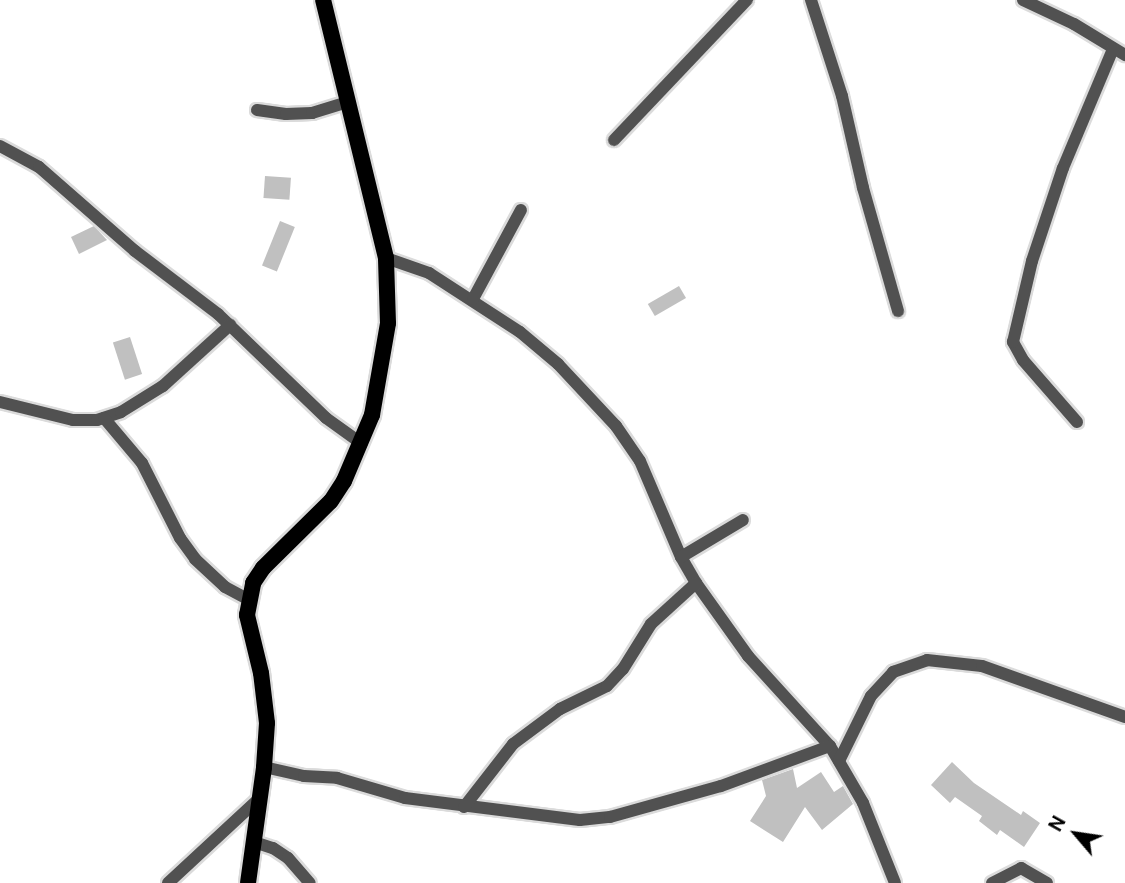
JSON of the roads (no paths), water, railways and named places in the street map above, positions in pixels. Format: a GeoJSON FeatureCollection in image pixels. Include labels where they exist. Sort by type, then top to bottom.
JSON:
{"type":"FeatureCollection","features":[{"type":"Feature","properties":{"kind":"main road"},"geometry":{"type":"LineString","coordinates":[[248,883],[261,797],[267,723],[261,673],[247,615],[253,583],[263,568],[331,500],[344,481],[362,444],[380,379],[388,323],[386,258],[323,0]]}},
{"type":"Feature","properties":{"kind":"street"},"geometry":{"type":"LineString","coordinates":[[614,140],[747,0]]}},
{"type":"Feature","properties":{"kind":"street"},"geometry":{"type":"LineString","coordinates":[[811,0],[842,96],[863,188],[898,311]]}},
{"type":"Feature","properties":{"kind":"street"},"geometry":{"type":"LineString","coordinates":[[1023,0],[1074,24],[1119,52],[1063,168],[1032,261],[1013,342],[1023,360],[1077,422]]}},
{"type":"Feature","properties":{"kind":"street"},"geometry":{"type":"LineString","coordinates":[[257,110],[286,114],[312,113],[349,102]]}},
{"type":"Feature","properties":{"kind":"street"},"geometry":{"type":"LineString","coordinates":[[0,146],[39,167],[135,251],[182,284],[326,418],[362,444]]}},
{"type":"Feature","properties":{"kind":"street"},"geometry":{"type":"LineString","coordinates":[[472,299],[521,210]]}},
{"type":"Feature","properties":{"kind":"street"},"geometry":{"type":"LineString","coordinates":[[386,258],[429,272],[472,299],[558,364],[616,426],[640,461],[681,556],[696,583],[748,656],[830,746],[863,803],[895,883]]}},
{"type":"Feature","properties":{"kind":"street"},"geometry":{"type":"LineString","coordinates":[[0,402],[73,420],[104,418],[121,412],[163,386],[230,326]]}},
{"type":"Feature","properties":{"kind":"street"},"geometry":{"type":"LineString","coordinates":[[104,418],[146,469],[180,538],[195,559],[219,582],[249,600]]}},
{"type":"Feature","properties":{"kind":"street"},"geometry":{"type":"LineString","coordinates":[[681,556],[743,520]]}},
{"type":"Feature","properties":{"kind":"street"},"geometry":{"type":"LineString","coordinates":[[464,807],[513,744],[560,709],[607,686],[623,669],[651,624],[696,583]]}},
{"type":"Feature","properties":{"kind":"street"},"geometry":{"type":"LineString","coordinates":[[839,761],[870,696],[893,672],[927,660],[982,666],[1125,717]]}},
{"type":"Feature","properties":{"kind":"street"},"geometry":{"type":"LineString","coordinates":[[264,767],[304,776],[337,778],[405,798],[580,820],[610,817],[721,786],[830,746]]}},
{"type":"Feature","properties":{"kind":"street"},"geometry":{"type":"LineString","coordinates":[[168,883],[261,797]]}},
{"type":"Feature","properties":{"kind":"street"},"geometry":{"type":"LineString","coordinates":[[254,842],[273,848],[288,858],[310,883]]}},
{"type":"Feature","properties":{"kind":"street"},"geometry":{"type":"LineString","coordinates":[[992,883],[1021,868],[1047,883]]}}]}
